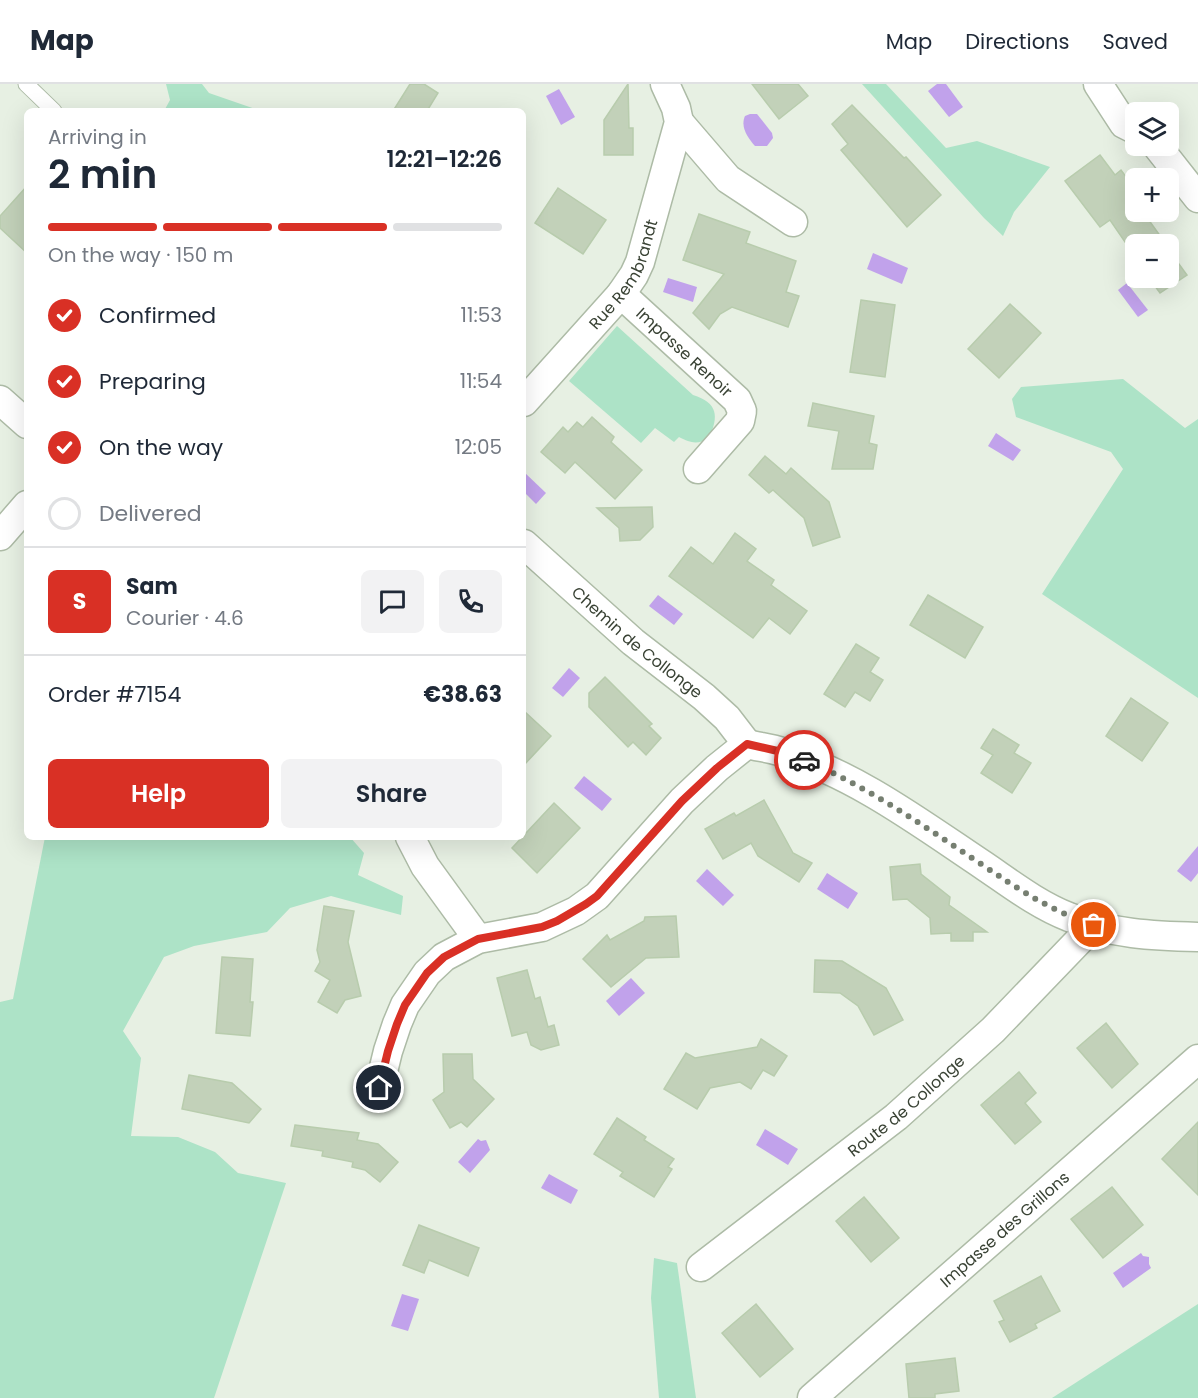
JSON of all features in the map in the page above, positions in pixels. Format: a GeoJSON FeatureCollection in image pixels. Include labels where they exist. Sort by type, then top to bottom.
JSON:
{"type":"FeatureCollection","features":[{"type":"Feature","properties":{"kind":"street"},"geometry":{"type":"LineString","coordinates":[[665,84],[676,108],[679,122],[728,178],[793,222]]}},
{"type":"Feature","properties":{"kind":"street"},"geometry":{"type":"LineString","coordinates":[[1098,84],[1125,124]]}},
{"type":"Feature","properties":{"kind":"street","name":"Rue Rembrandt"},"geometry":{"type":"LineString","coordinates":[[526,400],[621,294],[634,275],[640,262],[679,122]]}},
{"type":"Feature","properties":{"kind":"street"},"geometry":{"type":"LineString","coordinates":[[1165,156],[1198,198]]}},
{"type":"Feature","properties":{"kind":"street","name":"Impasse Renoir"},"geometry":{"type":"LineString","coordinates":[[621,294],[737,400],[742,411],[740,422],[698,469]]}},
{"type":"Feature","properties":{"kind":"street"},"geometry":{"type":"LineString","coordinates":[[0,400],[24,421]]}},
{"type":"Feature","properties":{"kind":"street"},"geometry":{"type":"LineString","coordinates":[[0,536],[24,508]]}},
{"type":"Feature","properties":{"kind":"street","name":"Chemin de Collonge"},"geometry":{"type":"LineString","coordinates":[[526,546],[625,635],[704,697],[727,718],[747,744]]}},
{"type":"Feature","properties":{"kind":"street"},"geometry":{"type":"LineString","coordinates":[[379,1088],[391,1042],[405,1005],[427,973],[444,957],[478,939],[542,927],[583,906],[597,896],[682,801],[747,744],[782,752],[824,769],[882,799],[1040,903],[1069,917],[1145,936],[1198,937]]}},
{"type":"Feature","properties":{"kind":"street"},"geometry":{"type":"LineString","coordinates":[[412,840],[425,866],[478,939]]}},
{"type":"Feature","properties":{"kind":"street","name":"Route de Collonge"},"geometry":{"type":"LineString","coordinates":[[701,1267],[896,1117],[993,1030],[1094,925]]}},
{"type":"Feature","properties":{"kind":"street","name":"Impasse des Grillons"},"geometry":{"type":"LineString","coordinates":[[812,1398],[1198,1059]]}},
{"type":"Feature","properties":{"kind":"lane"},"geometry":{"type":"LineString","coordinates":[[26,84],[51,108]]}},
{"type":"Feature","properties":{"kind":"green space"},"geometry":{"type":"Polygon","coordinates":[[[166,84],[202,84],[209,93],[252,108],[166,108],[170,100],[166,84]]]}},
{"type":"Feature","properties":{"kind":"green space"},"geometry":{"type":"Polygon","coordinates":[[[862,84],[886,84],[946,148],[977,141],[1050,167],[1014,212],[1003,236],[984,218],[862,84]]]}},
{"type":"Feature","properties":{"kind":"green space"},"geometry":{"type":"Polygon","coordinates":[[[617,326],[693,395],[712,406],[715,417],[709,438],[701,442],[694,442],[679,437],[674,442],[655,428],[641,443],[569,381],[617,326]]]}},
{"type":"Feature","properties":{"kind":"green space"},"geometry":{"type":"Polygon","coordinates":[[[1123,379],[1185,428],[1198,419],[1198,698],[1042,594],[1123,469],[1111,452],[1016,417],[1012,399],[1021,387],[1123,379]]]}},
{"type":"Feature","properties":{"kind":"green space"},"geometry":{"type":"Polygon","coordinates":[[[44,840],[353,840],[364,853],[358,875],[403,896],[401,915],[331,896],[290,908],[267,932],[194,946],[164,957],[123,1031],[141,1058],[131,1136],[178,1137],[215,1152],[238,1173],[286,1183],[214,1398],[0,1398],[0,1002],[13,999],[44,840]]]}},
{"type":"Feature","properties":{"kind":"green space"},"geometry":{"type":"Polygon","coordinates":[[[654,1258],[677,1263],[696,1398],[659,1398],[651,1298],[654,1258]]]}},
{"type":"Feature","properties":{"kind":"green space"},"geometry":{"type":"Polygon","coordinates":[[[1198,1304],[1198,1398],[1052,1398],[1198,1304]]]}},
{"type":"Feature","properties":{"kind":"shaded area"},"geometry":{"type":"Polygon","coordinates":[[[937,84],[946,84],[963,107],[949,117],[928,91],[937,84]]]}},
{"type":"Feature","properties":{"kind":"shaded area"},"geometry":{"type":"Polygon","coordinates":[[[559,89],[575,117],[561,125],[546,96],[559,89]]]}},
{"type":"Feature","properties":{"kind":"shaded area"},"geometry":{"type":"Polygon","coordinates":[[[757,114],[772,133],[773,138],[767,146],[755,146],[747,136],[744,120],[745,116],[757,114]]]}},
{"type":"Feature","properties":{"kind":"shaded area"},"geometry":{"type":"Polygon","coordinates":[[[873,253],[908,268],[902,284],[867,269],[873,253]]]}},
{"type":"Feature","properties":{"kind":"shaded area"},"geometry":{"type":"Polygon","coordinates":[[[668,278],[697,287],[693,302],[663,292],[668,278]]]}},
{"type":"Feature","properties":{"kind":"shaded area"},"geometry":{"type":"Polygon","coordinates":[[[1125,285],[1125,288],[1131,288],[1148,310],[1138,317],[1118,290],[1125,285]]]}},
{"type":"Feature","properties":{"kind":"shaded area"},"geometry":{"type":"Polygon","coordinates":[[[996,433],[1021,450],[1013,461],[988,446],[996,433]]]}},
{"type":"Feature","properties":{"kind":"shaded area"},"geometry":{"type":"Polygon","coordinates":[[[526,474],[546,493],[536,504],[526,494],[526,474]]]}},
{"type":"Feature","properties":{"kind":"shaded area"},"geometry":{"type":"Polygon","coordinates":[[[658,595],[683,614],[674,625],[649,606],[658,595]]]}},
{"type":"Feature","properties":{"kind":"shaded area"},"geometry":{"type":"Polygon","coordinates":[[[569,668],[580,678],[563,697],[552,688],[569,668]]]}},
{"type":"Feature","properties":{"kind":"shaded area"},"geometry":{"type":"Polygon","coordinates":[[[584,776],[612,799],[602,811],[574,788],[584,776]]]}},
{"type":"Feature","properties":{"kind":"shaded area"},"geometry":{"type":"Polygon","coordinates":[[[1198,846],[1198,873],[1191,882],[1177,871],[1198,846]]]}},
{"type":"Feature","properties":{"kind":"shaded area"},"geometry":{"type":"Polygon","coordinates":[[[707,869],[734,895],[723,906],[696,881],[707,869]]]}},
{"type":"Feature","properties":{"kind":"shaded area"},"geometry":{"type":"Polygon","coordinates":[[[827,873],[858,893],[848,909],[817,889],[827,873]]]}},
{"type":"Feature","properties":{"kind":"shaded area"},"geometry":{"type":"Polygon","coordinates":[[[631,978],[645,993],[619,1016],[606,1001],[631,978]]]}},
{"type":"Feature","properties":{"kind":"shaded area"},"geometry":{"type":"Polygon","coordinates":[[[765,1129],[798,1149],[788,1165],[756,1145],[765,1129]]]}},
{"type":"Feature","properties":{"kind":"shaded area"},"geometry":{"type":"Polygon","coordinates":[[[478,1139],[486,1140],[490,1150],[470,1173],[458,1162],[478,1139]]]}},
{"type":"Feature","properties":{"kind":"shaded area"},"geometry":{"type":"Polygon","coordinates":[[[549,1174],[578,1190],[571,1204],[541,1188],[549,1174]]]}},
{"type":"Feature","properties":{"kind":"shaded area"},"geometry":{"type":"Polygon","coordinates":[[[1141,1253],[1149,1257],[1151,1268],[1123,1288],[1113,1273],[1141,1253]]]}},
{"type":"Feature","properties":{"kind":"shaded area"},"geometry":{"type":"Polygon","coordinates":[[[402,1294],[419,1299],[408,1331],[391,1326],[402,1294]]]}},
{"type":"Feature","properties":{"kind":"building"},"geometry":{"type":"Polygon","coordinates":[[[410,84],[424,84],[438,93],[429,108],[395,108],[410,84]]]}},
{"type":"Feature","properties":{"kind":"building"},"geometry":{"type":"Polygon","coordinates":[[[628,84],[629,128],[633,128],[633,155],[604,155],[604,120],[628,84]]]}},
{"type":"Feature","properties":{"kind":"building"},"geometry":{"type":"Polygon","coordinates":[[[752,84],[798,84],[808,96],[779,119],[752,84]]]}},
{"type":"Feature","properties":{"kind":"building"},"geometry":{"type":"Polygon","coordinates":[[[852,105],[904,158],[906,157],[941,195],[907,227],[841,150],[848,144],[832,124],[852,105]]]}},
{"type":"Feature","properties":{"kind":"building"},"geometry":{"type":"Polygon","coordinates":[[[1100,155],[1115,175],[1121,170],[1125,175],[1125,222],[1150,222],[1159,234],[1125,234],[1125,242],[1110,220],[1100,227],[1065,181],[1100,155]]]}},
{"type":"Feature","properties":{"kind":"building"},"geometry":{"type":"Polygon","coordinates":[[[558,188],[606,220],[583,254],[535,223],[558,188]]]}},
{"type":"Feature","properties":{"kind":"building"},"geometry":{"type":"Polygon","coordinates":[[[24,189],[24,250],[0,228],[0,216],[24,189]]]}},
{"type":"Feature","properties":{"kind":"building"},"geometry":{"type":"Polygon","coordinates":[[[699,214],[750,232],[746,243],[796,261],[786,292],[799,296],[788,327],[732,307],[720,314],[709,329],[693,313],[724,274],[683,260],[699,214]]]}},
{"type":"Feature","properties":{"kind":"building"},"geometry":{"type":"Polygon","coordinates":[[[1179,264],[1187,275],[1179,280],[1179,264]]]}},
{"type":"Feature","properties":{"kind":"building"},"geometry":{"type":"Polygon","coordinates":[[[1156,288],[1168,288],[1160,293],[1156,288]]]}},
{"type":"Feature","properties":{"kind":"building"},"geometry":{"type":"Polygon","coordinates":[[[861,300],[895,305],[885,377],[850,372],[861,300]]]}},
{"type":"Feature","properties":{"kind":"building"},"geometry":{"type":"Polygon","coordinates":[[[1010,304],[1041,333],[999,378],[968,349],[1010,304]]]}},
{"type":"Feature","properties":{"kind":"building"},"geometry":{"type":"Polygon","coordinates":[[[813,403],[874,416],[869,443],[877,445],[873,469],[832,469],[839,431],[808,426],[813,403]]]}},
{"type":"Feature","properties":{"kind":"building"},"geometry":{"type":"Polygon","coordinates":[[[592,417],[614,437],[611,442],[642,470],[615,499],[575,462],[565,473],[541,452],[563,427],[568,432],[577,422],[583,427],[592,417]]]}},
{"type":"Feature","properties":{"kind":"building"},"geometry":{"type":"Polygon","coordinates":[[[765,456],[786,474],[791,468],[829,502],[840,537],[813,546],[804,518],[773,490],[769,493],[749,475],[765,456]]]}},
{"type":"Feature","properties":{"kind":"building"},"geometry":{"type":"Polygon","coordinates":[[[652,507],[653,527],[640,540],[620,541],[619,528],[597,508],[652,507]]]}},
{"type":"Feature","properties":{"kind":"building"},"geometry":{"type":"Polygon","coordinates":[[[735,533],[756,549],[747,561],[774,580],[771,585],[807,611],[790,634],[769,618],[753,638],[669,576],[691,547],[713,564],[735,533]]]}},
{"type":"Feature","properties":{"kind":"building"},"geometry":{"type":"Polygon","coordinates":[[[928,595],[983,627],[965,658],[910,625],[928,595]]]}},
{"type":"Feature","properties":{"kind":"building"},"geometry":{"type":"Polygon","coordinates":[[[856,644],[879,658],[870,672],[883,680],[870,701],[855,692],[845,707],[824,694],[856,644]]]}},
{"type":"Feature","properties":{"kind":"building"},"geometry":{"type":"Polygon","coordinates":[[[605,677],[652,724],[649,726],[661,738],[646,755],[633,742],[628,747],[589,707],[589,693],[605,677]]]}},
{"type":"Feature","properties":{"kind":"building"},"geometry":{"type":"Polygon","coordinates":[[[1131,698],[1168,723],[1142,761],[1106,736],[1131,698]]]}},
{"type":"Feature","properties":{"kind":"building"},"geometry":{"type":"Polygon","coordinates":[[[526,713],[551,736],[526,763],[526,713]]]}},
{"type":"Feature","properties":{"kind":"building"},"geometry":{"type":"Polygon","coordinates":[[[993,729],[1019,745],[1014,753],[1031,763],[1012,793],[981,773],[993,755],[981,748],[993,729]]]}},
{"type":"Feature","properties":{"kind":"building"},"geometry":{"type":"Polygon","coordinates":[[[764,800],[793,853],[812,863],[799,882],[758,856],[751,843],[723,859],[705,829],[734,813],[736,816],[764,800]]]}},
{"type":"Feature","properties":{"kind":"building"},"geometry":{"type":"Polygon","coordinates":[[[554,803],[580,828],[537,873],[512,848],[519,840],[526,840],[526,833],[554,803]]]}},
{"type":"Feature","properties":{"kind":"building"},"geometry":{"type":"Polygon","coordinates":[[[920,864],[921,874],[950,897],[949,905],[987,932],[973,932],[973,941],[951,941],[951,933],[931,934],[930,918],[907,899],[893,900],[890,867],[920,864]]]}},
{"type":"Feature","properties":{"kind":"building"},"geometry":{"type":"Polygon","coordinates":[[[324,906],[354,911],[348,942],[361,996],[345,1000],[337,1013],[318,1002],[330,980],[315,971],[320,962],[317,950],[324,906]]]}},
{"type":"Feature","properties":{"kind":"building"},"geometry":{"type":"Polygon","coordinates":[[[676,916],[679,957],[646,958],[611,987],[583,959],[607,935],[610,940],[644,921],[645,917],[676,916]]]}},
{"type":"Feature","properties":{"kind":"building"},"geometry":{"type":"Polygon","coordinates":[[[222,957],[253,959],[250,1036],[216,1033],[222,957]]]}},
{"type":"Feature","properties":{"kind":"building"},"geometry":{"type":"Polygon","coordinates":[[[815,960],[842,961],[886,988],[903,1020],[874,1035],[858,1006],[840,993],[814,992],[815,960]]]}},
{"type":"Feature","properties":{"kind":"building"},"geometry":{"type":"Polygon","coordinates":[[[527,970],[535,999],[540,997],[548,1027],[554,1025],[559,1045],[541,1050],[531,1045],[527,1032],[512,1036],[497,978],[527,970]]]}},
{"type":"Feature","properties":{"kind":"building"},"geometry":{"type":"Polygon","coordinates":[[[1106,1023],[1138,1064],[1112,1088],[1077,1048],[1106,1023]]]}},
{"type":"Feature","properties":{"kind":"building"},"geometry":{"type":"Polygon","coordinates":[[[761,1039],[787,1056],[774,1076],[763,1070],[751,1089],[740,1082],[710,1088],[697,1109],[664,1089],[686,1053],[695,1058],[757,1047],[761,1039]]]}},
{"type":"Feature","properties":{"kind":"building"},"geometry":{"type":"Polygon","coordinates":[[[443,1054],[472,1054],[473,1079],[494,1099],[467,1127],[461,1122],[450,1128],[433,1100],[444,1092],[443,1054]]]}},
{"type":"Feature","properties":{"kind":"building"},"geometry":{"type":"Polygon","coordinates":[[[1019,1072],[1036,1093],[1025,1103],[1041,1122],[1015,1144],[981,1105],[1019,1072]]]}},
{"type":"Feature","properties":{"kind":"building"},"geometry":{"type":"Polygon","coordinates":[[[189,1075],[232,1083],[261,1109],[249,1123],[182,1109],[189,1075]]]}},
{"type":"Feature","properties":{"kind":"building"},"geometry":{"type":"Polygon","coordinates":[[[617,1118],[646,1137],[644,1140],[674,1159],[668,1167],[672,1169],[654,1197],[620,1176],[623,1172],[594,1154],[617,1118]]]}},
{"type":"Feature","properties":{"kind":"building"},"geometry":{"type":"Polygon","coordinates":[[[1198,1122],[1198,1195],[1162,1159],[1198,1122]]]}},
{"type":"Feature","properties":{"kind":"building"},"geometry":{"type":"Polygon","coordinates":[[[295,1125],[359,1133],[357,1140],[378,1144],[398,1162],[380,1182],[365,1170],[352,1167],[353,1162],[322,1156],[323,1151],[291,1146],[295,1125]]]}},
{"type":"Feature","properties":{"kind":"building"},"geometry":{"type":"Polygon","coordinates":[[[1112,1187],[1143,1225],[1103,1258],[1071,1219],[1112,1187]]]}},
{"type":"Feature","properties":{"kind":"building"},"geometry":{"type":"Polygon","coordinates":[[[864,1197],[899,1238],[871,1262],[836,1221],[864,1197]]]}},
{"type":"Feature","properties":{"kind":"building"},"geometry":{"type":"Polygon","coordinates":[[[419,1225],[479,1248],[468,1276],[429,1260],[424,1273],[403,1265],[419,1225]]]}},
{"type":"Feature","properties":{"kind":"building"},"geometry":{"type":"Polygon","coordinates":[[[1041,1276],[1060,1311],[1035,1324],[1037,1328],[1010,1342],[999,1322],[1004,1320],[994,1301],[1041,1276]]]}},
{"type":"Feature","properties":{"kind":"building"},"geometry":{"type":"Polygon","coordinates":[[[756,1304],[793,1349],[760,1377],[722,1333],[756,1304]]]}},
{"type":"Feature","properties":{"kind":"building"},"geometry":{"type":"Polygon","coordinates":[[[955,1358],[959,1391],[935,1394],[935,1398],[909,1398],[906,1364],[955,1358]]]}},
{"type":"Feature","properties":{"kind":"way so far"},"geometry":{"type":"LineString","coordinates":[[804,760],[882,799],[1040,903],[1069,917],[1094,925]]}},
{"type":"Feature","properties":{"kind":"route"},"geometry":{"type":"LineString","coordinates":[[379,1088],[388,1051],[405,1005],[427,973],[444,957],[478,939],[542,927],[576,911],[597,896],[682,801],[747,744],[804,760]]}}]}
